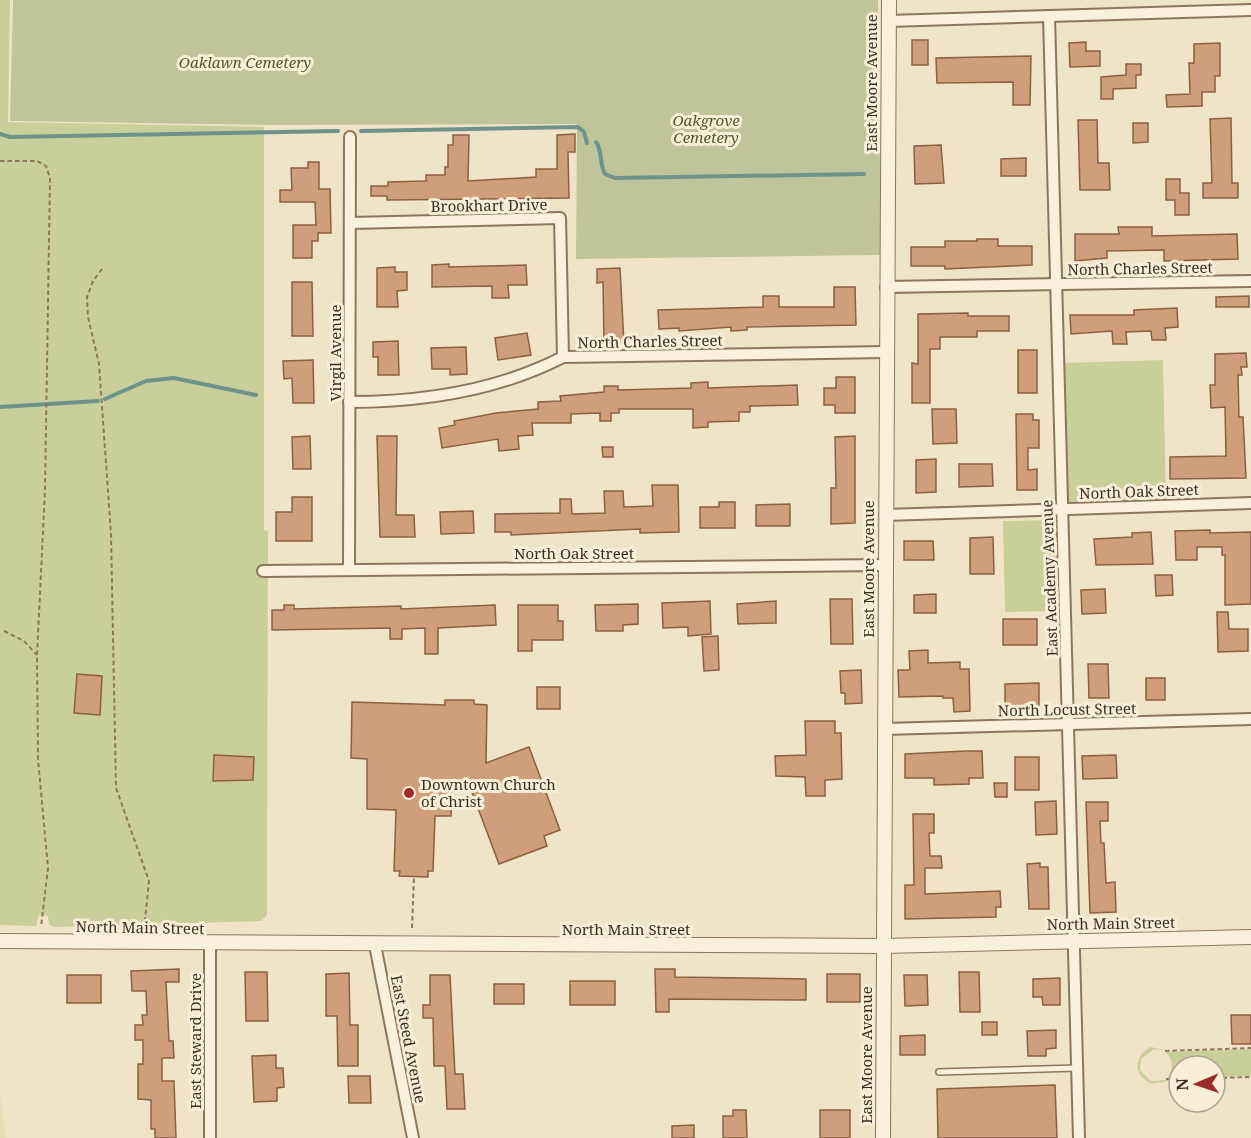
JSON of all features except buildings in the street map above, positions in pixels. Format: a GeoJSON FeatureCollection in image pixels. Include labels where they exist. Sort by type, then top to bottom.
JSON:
{"type":"FeatureCollection","features":[{"type":"Feature","properties":{"kind":"street","name":"East Moore Avenue"},"geometry":{"type":"LineString","coordinates":[[883,1138],[884,565],[889,0]]}},
{"type":"Feature","properties":{"kind":"street"},"geometry":{"type":"LineString","coordinates":[[888,21],[1251,10]]}},
{"type":"Feature","properties":{"kind":"street","name":"East Academy Avenue"},"geometry":{"type":"LineString","coordinates":[[1049,16],[1079,1138]]}},
{"type":"Feature","properties":{"kind":"street","name":"Virgil Avenue"},"geometry":{"type":"LineString","coordinates":[[349,569],[350,137]]}},
{"type":"Feature","properties":{"kind":"street","name":"Brookhart Drive"},"geometry":{"type":"LineString","coordinates":[[351,223],[560,218],[563,357]]}},
{"type":"Feature","properties":{"kind":"street","name":"North Charles Street"},"geometry":{"type":"LineString","coordinates":[[886,287],[1251,281]]}},
{"type":"Feature","properties":{"kind":"street","name":"North Charles Street"},"geometry":{"type":"LineString","coordinates":[[349,402],[427,399],[471,390],[539,370],[563,357],[886,352]]}},
{"type":"Feature","properties":{"kind":"street","name":"North Oak Street"},"geometry":{"type":"LineString","coordinates":[[885,515],[1251,503]]}},
{"type":"Feature","properties":{"kind":"street","name":"North Oak Street"},"geometry":{"type":"LineString","coordinates":[[263,571],[884,565]]}},
{"type":"Feature","properties":{"kind":"street","name":"North Locust Street"},"geometry":{"type":"LineString","coordinates":[[884,729],[1251,719]]}},
{"type":"Feature","properties":{"kind":"street","name":"North Main Street"},"geometry":{"type":"LineString","coordinates":[[0,941],[375,945],[882,946],[1251,937]]}},
{"type":"Feature","properties":{"kind":"street","name":"East Steward Drive"},"geometry":{"type":"LineString","coordinates":[[210,944],[210,1138]]}},
{"type":"Feature","properties":{"kind":"street","name":"East Steed Avenue"},"geometry":{"type":"LineString","coordinates":[[375,945],[413,1138]]}},
{"type":"Feature","properties":{"kind":"lane"},"geometry":{"type":"LineString","coordinates":[[939,1072],[1077,1068]]}},
{"type":"Feature","properties":{"kind":"path"},"geometry":{"type":"LineString","coordinates":[[0,160],[37,161],[46,166],[50,178],[45,490],[38,655],[38,759],[48,868],[39,942]]}},
{"type":"Feature","properties":{"kind":"path"},"geometry":{"type":"LineString","coordinates":[[102,269],[93,281],[87,297],[88,317],[99,364],[111,534],[116,788],[149,881],[144,943]]}},
{"type":"Feature","properties":{"kind":"path"},"geometry":{"type":"LineString","coordinates":[[4,631],[24,641],[38,655]]}},
{"type":"Feature","properties":{"kind":"path"},"geometry":{"type":"LineString","coordinates":[[412,928],[414,877]]}},
{"type":"Feature","properties":{"kind":"path"},"geometry":{"type":"LineString","coordinates":[[1165,1051],[1251,1048]]}},
{"type":"Feature","properties":{"kind":"path"},"geometry":{"type":"LineString","coordinates":[[1227,1078],[1251,1077]]}},
{"type":"Feature","properties":{"kind":"shaded area"},"geometry":{"type":"Polygon","coordinates":[[[0,1094],[6,1138],[0,1138],[0,1094]]]}},
{"type":"Feature","properties":{"kind":"green space"},"geometry":{"type":"Polygon","coordinates":[[[0,0],[10,0],[8,122],[264,127],[264,530],[268,531],[267,915],[261,921],[53,927],[49,924],[48,916],[39,915],[36,926],[0,925],[0,0]]]}},
{"type":"Feature","properties":{"kind":"green space","name":"Oakgrove Cemetery"},"geometry":{"type":"Polygon","coordinates":[[[13,0],[878,0],[881,255],[576,259],[577,124],[267,125],[10,121],[13,0]]]}},
{"type":"Feature","properties":{"kind":"green space"},"geometry":{"type":"Polygon","coordinates":[[[1163,360],[1166,501],[1067,503],[1064,363],[1163,360]]]}},
{"type":"Feature","properties":{"kind":"green space"},"geometry":{"type":"Polygon","coordinates":[[[1055,520],[1057,611],[1005,612],[1003,521],[1055,520]]]}},
{"type":"Feature","properties":{"kind":"green space"},"geometry":{"type":"Polygon","coordinates":[[[1151,1047],[1168,1051],[1154,1049],[1141,1059],[1140,1070],[1151,1081],[1167,1078],[1167,1081],[1152,1084],[1141,1076],[1138,1061],[1151,1047]]]}},
{"type":"Feature","properties":{"kind":"green space"},"geometry":{"type":"Polygon","coordinates":[[[1251,1049],[1251,1076],[1227,1077],[1227,1054],[1167,1054],[1165,1052],[1251,1049]]]}},
{"type":"Feature","properties":{"kind":"waterway"},"geometry":{"type":"LineString","coordinates":[[361,131],[578,127],[584,132],[587,143]]}},
{"type":"Feature","properties":{"kind":"waterway"},"geometry":{"type":"LineString","coordinates":[[0,134],[10,137],[338,131]]}},
{"type":"Feature","properties":{"kind":"waterway"},"geometry":{"type":"LineString","coordinates":[[596,142],[600,149],[605,174],[615,178],[864,174]]}},
{"type":"Feature","properties":{"kind":"waterway"},"geometry":{"type":"LineString","coordinates":[[105,399],[146,381],[174,378],[256,395]]}},
{"type":"Feature","properties":{"kind":"waterway"},"geometry":{"type":"LineString","coordinates":[[0,407],[98,401]]}},
{"type":"Feature","properties":{"kind":"place","name":"Downtown Church of Christ"},"geometry":{"type":"Point","coordinates":[409,793]}},
{"type":"Feature","properties":{"kind":"park label","name":"Oaklawn Cemetery"},"geometry":{"type":"Point","coordinates":[245,62]}}]}
